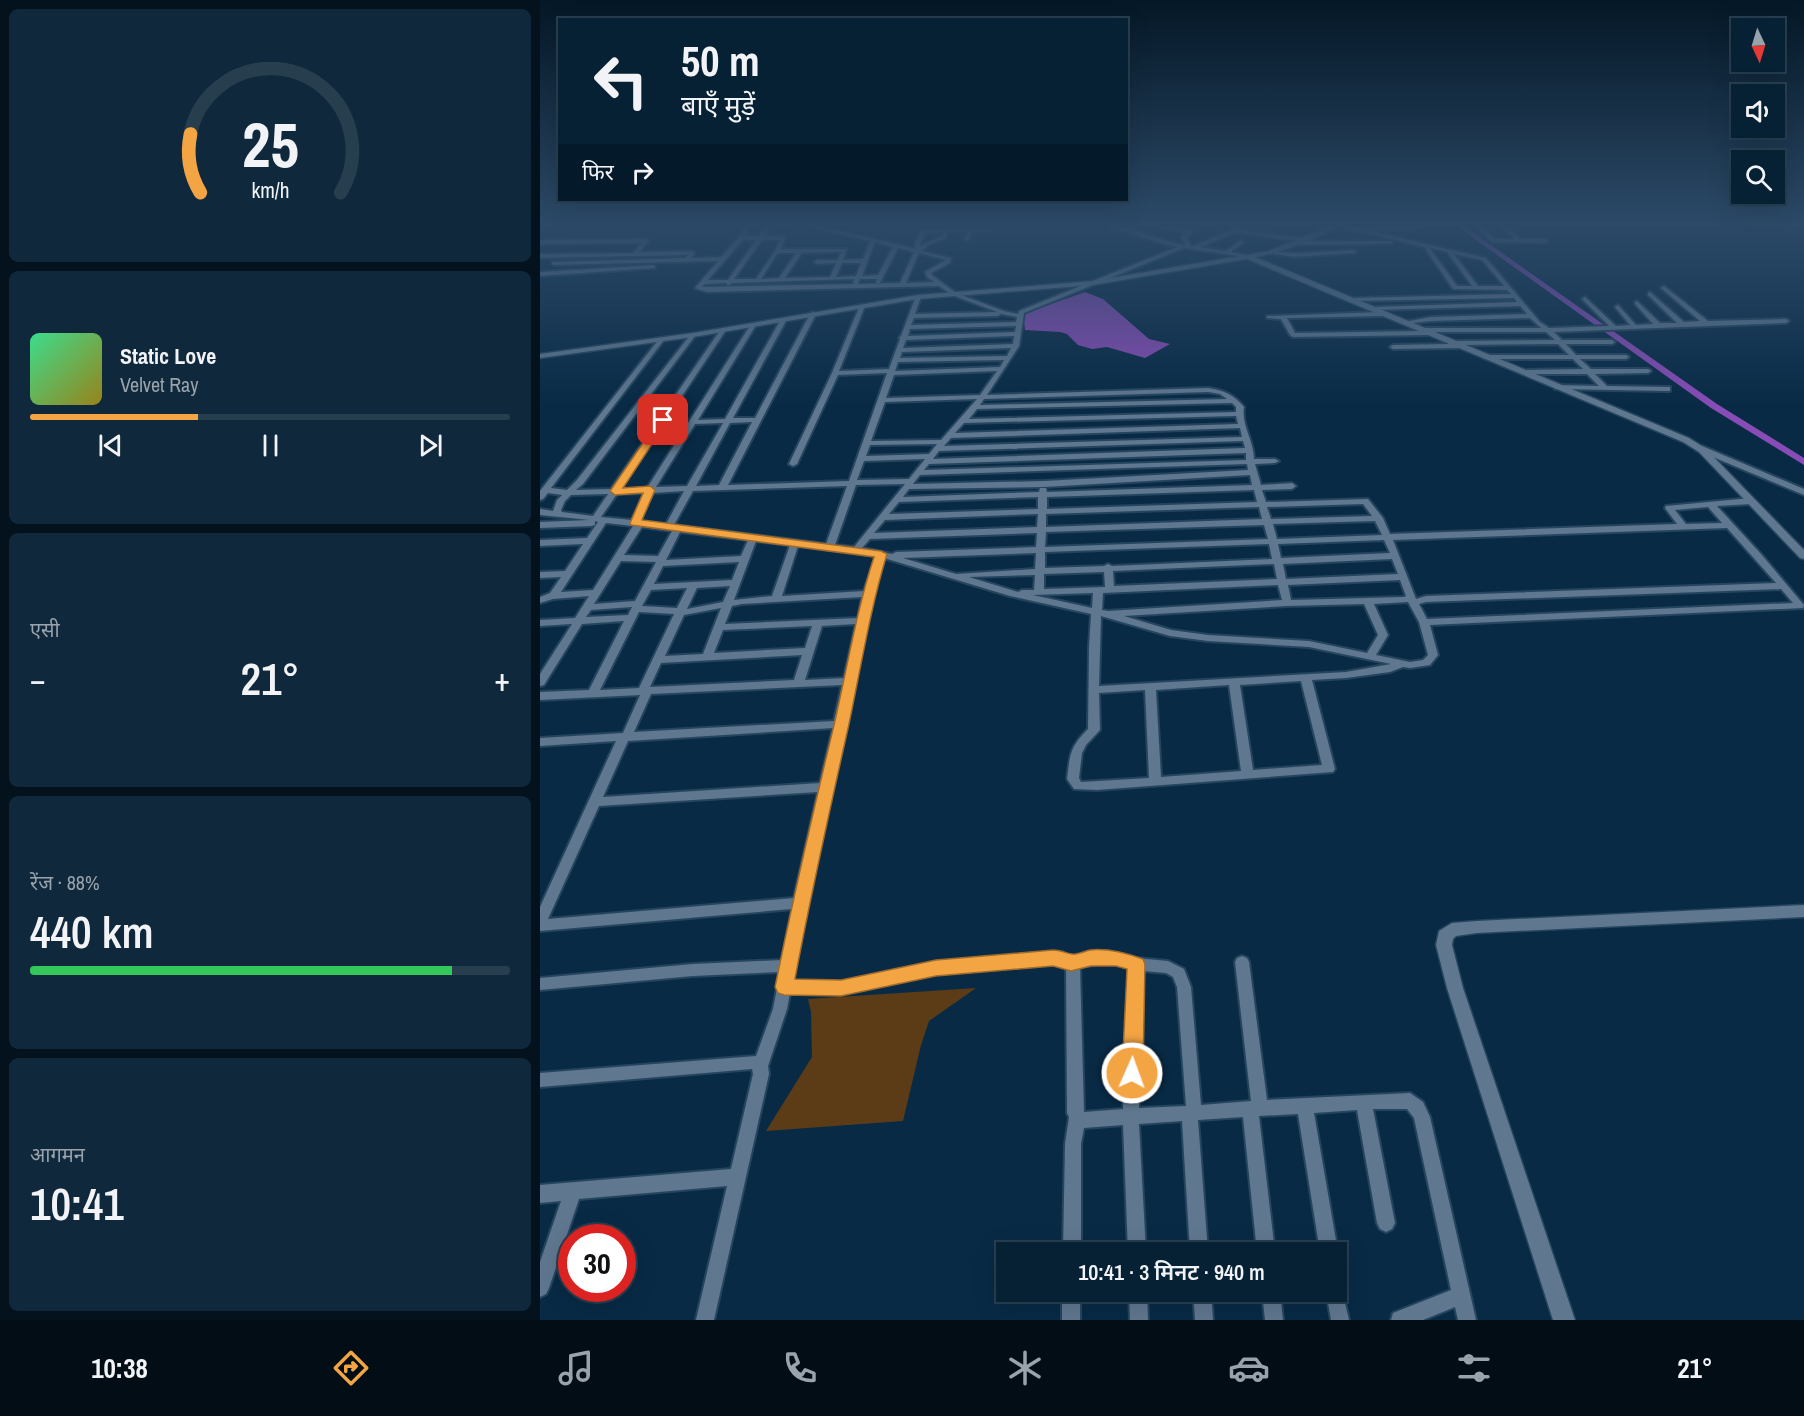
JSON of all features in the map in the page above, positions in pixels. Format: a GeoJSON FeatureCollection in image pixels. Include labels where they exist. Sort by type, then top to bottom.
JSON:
{"type":"FeatureCollection","features":[{"type":"Feature","properties":{"kind":"street"},"geometry":{"type":"LineString","coordinates":[[703,284],[699,289],[941,284],[954,294],[1019,320]]}},
{"type":"Feature","properties":{"kind":"street"},"geometry":{"type":"LineString","coordinates":[[724,290],[728,284]]}},
{"type":"Feature","properties":{"kind":"street"},"geometry":{"type":"LineString","coordinates":[[540,356],[661,340],[918,297],[1085,284]]}},
{"type":"Feature","properties":{"kind":"street"},"geometry":{"type":"LineString","coordinates":[[856,550],[983,396],[1016,346],[1019,320],[1028,307],[1091,284]]}},
{"type":"Feature","properties":{"kind":"street"},"geometry":{"type":"LineString","coordinates":[[1315,284],[1804,492]]}},
{"type":"Feature","properties":{"kind":"street"},"geometry":{"type":"LineString","coordinates":[[1451,284],[1466,297],[1482,317]]}},
{"type":"Feature","properties":{"kind":"street"},"geometry":{"type":"LineString","coordinates":[[1473,284],[1477,289]]}},
{"type":"Feature","properties":{"kind":"street"},"geometry":{"type":"LineString","coordinates":[[1505,284],[1531,316],[1605,388]]}},
{"type":"Feature","properties":{"kind":"street"},"geometry":{"type":"LineString","coordinates":[[1457,289],[1509,288]]}},
{"type":"Feature","properties":{"kind":"street"},"geometry":{"type":"LineString","coordinates":[[1664,288],[1706,323]]}},
{"type":"Feature","properties":{"kind":"street"},"geometry":{"type":"LineString","coordinates":[[1650,294],[1682,324]]}},
{"type":"Feature","properties":{"kind":"street"},"geometry":{"type":"LineString","coordinates":[[1355,300],[1516,296]]}},
{"type":"Feature","properties":{"kind":"street"},"geometry":{"type":"LineString","coordinates":[[830,546],[850,484],[918,297]]}},
{"type":"Feature","properties":{"kind":"street"},"geometry":{"type":"LineString","coordinates":[[1585,299],[1614,327]]}},
{"type":"Feature","properties":{"kind":"street"},"geometry":{"type":"LineString","coordinates":[[1637,303],[1658,325]]}},
{"type":"Feature","properties":{"kind":"street"},"geometry":{"type":"LineString","coordinates":[[1375,309],[1523,304]]}},
{"type":"Feature","properties":{"kind":"street"},"geometry":{"type":"LineString","coordinates":[[793,464],[836,373],[862,306]]}},
{"type":"Feature","properties":{"kind":"street"},"geometry":{"type":"LineString","coordinates":[[1618,307],[1634,326]]}},
{"type":"Feature","properties":{"kind":"street"},"geometry":{"type":"LineString","coordinates":[[722,488],[813,314]]}},
{"type":"Feature","properties":{"kind":"street"},"geometry":{"type":"LineString","coordinates":[[911,316],[1007,314]]}},
{"type":"Feature","properties":{"kind":"street"},"geometry":{"type":"LineString","coordinates":[[1269,317],[1385,314]]}},
{"type":"Feature","properties":{"kind":"street"},"geometry":{"type":"LineString","coordinates":[[1314,316],[1322,334]]}},
{"type":"Feature","properties":{"kind":"street"},"geometry":{"type":"LineString","coordinates":[[1343,316],[1355,334]]}},
{"type":"Feature","properties":{"kind":"street"},"geometry":{"type":"LineString","coordinates":[[1406,323],[1431,319],[1531,316]]}},
{"type":"Feature","properties":{"kind":"street"},"geometry":{"type":"LineString","coordinates":[[1283,317],[1291,335],[1592,329],[1786,321]]}},
{"type":"Feature","properties":{"kind":"street"},"geometry":{"type":"LineString","coordinates":[[592,694],[661,561],[691,489],[726,421],[784,319]]}},
{"type":"Feature","properties":{"kind":"street"},"geometry":{"type":"LineString","coordinates":[[907,327],[1019,320]]}},
{"type":"Feature","properties":{"kind":"street"},"geometry":{"type":"LineString","coordinates":[[540,683],[618,558],[637,523],[650,490],[753,325]]}},
{"type":"Feature","properties":{"kind":"street"},"geometry":{"type":"LineString","coordinates":[[554,595],[590,541],[615,491],[723,330]]}},
{"type":"Feature","properties":{"kind":"street"},"geometry":{"type":"LineString","coordinates":[[902,338],[1018,334]]}},
{"type":"Feature","properties":{"kind":"street"},"geometry":{"type":"LineString","coordinates":[[559,514],[557,510],[559,504],[580,482],[693,335]]}},
{"type":"Feature","properties":{"kind":"street"},"geometry":{"type":"LineString","coordinates":[[543,493],[661,340]]}},
{"type":"Feature","properties":{"kind":"street"},"geometry":{"type":"LineString","coordinates":[[1393,347],[1612,342]]}},
{"type":"Feature","properties":{"kind":"street"},"geometry":{"type":"LineString","coordinates":[[899,350],[1016,346]]}},
{"type":"Feature","properties":{"kind":"street"},"geometry":{"type":"LineString","coordinates":[[895,360],[1009,357]]}},
{"type":"Feature","properties":{"kind":"street"},"geometry":{"type":"LineString","coordinates":[[1486,357],[1626,357]]}},
{"type":"Feature","properties":{"kind":"street"},"geometry":{"type":"LineString","coordinates":[[836,373],[1002,369]]}},
{"type":"Feature","properties":{"kind":"street"},"geometry":{"type":"LineString","coordinates":[[1523,372],[1648,371]]}},
{"type":"Feature","properties":{"kind":"street"},"geometry":{"type":"LineString","coordinates":[[1558,387],[1667,389]]}},
{"type":"Feature","properties":{"kind":"street"},"geometry":{"type":"LineString","coordinates":[[880,400],[1208,390],[1226,393],[1240,407],[1239,414],[1250,450],[1250,462],[1278,560],[1287,603]]}},
{"type":"Feature","properties":{"kind":"street"},"geometry":{"type":"LineString","coordinates":[[975,407],[1235,401]]}},
{"type":"Feature","properties":{"kind":"street"},"geometry":{"type":"LineString","coordinates":[[1039,591],[1043,469],[1049,446],[1045,426],[1048,406]]}},
{"type":"Feature","properties":{"kind":"street"},"geometry":{"type":"LineString","coordinates":[[963,421],[1239,414]]}},
{"type":"Feature","properties":{"kind":"street"},"geometry":{"type":"LineString","coordinates":[[691,422],[758,420]]}},
{"type":"Feature","properties":{"kind":"street"},"geometry":{"type":"LineString","coordinates":[[866,443],[1048,432],[1243,426]]}},
{"type":"Feature","properties":{"kind":"street"},"geometry":{"type":"LineString","coordinates":[[861,459],[932,456],[1049,446],[1247,439]]}},
{"type":"Feature","properties":{"kind":"street"},"geometry":{"type":"LineString","coordinates":[[1699,448],[1804,556]]}},
{"type":"Feature","properties":{"kind":"street"},"geometry":{"type":"LineString","coordinates":[[932,456],[1046,457],[1250,450]]}},
{"type":"Feature","properties":{"kind":"street"},"geometry":{"type":"LineString","coordinates":[[917,474],[1275,461]]}},
{"type":"Feature","properties":{"kind":"street"},"geometry":{"type":"LineString","coordinates":[[543,493],[850,484],[1044,484],[1254,472]]}},
{"type":"Feature","properties":{"kind":"street"},"geometry":{"type":"LineString","coordinates":[[895,500],[1292,486]]}},
{"type":"Feature","properties":{"kind":"street"},"geometry":{"type":"LineString","coordinates":[[1133,492],[1134,508]]}},
{"type":"Feature","properties":{"kind":"street"},"geometry":{"type":"LineString","coordinates":[[540,512],[830,546],[884,555],[1013,594],[1102,613],[1180,635],[1309,644],[1402,663],[1426,663],[1433,655],[1424,622],[1402,577],[1379,518],[1370,503],[1365,501],[882,517]]}},
{"type":"Feature","properties":{"kind":"street"},"geometry":{"type":"LineString","coordinates":[[1683,526],[1670,508],[1751,501]]}},
{"type":"Feature","properties":{"kind":"street"},"geometry":{"type":"LineString","coordinates":[[1424,622],[1798,607],[1800,604],[1710,504]]}},
{"type":"Feature","properties":{"kind":"street"},"geometry":{"type":"LineString","coordinates":[[866,536],[1379,518]]}},
{"type":"Feature","properties":{"kind":"street"},"geometry":{"type":"LineString","coordinates":[[540,525],[600,520]]}},
{"type":"Feature","properties":{"kind":"street"},"geometry":{"type":"LineString","coordinates":[[884,555],[1729,525]]}},
{"type":"Feature","properties":{"kind":"street"},"geometry":{"type":"LineString","coordinates":[[707,657],[753,538]]}},
{"type":"Feature","properties":{"kind":"street"},"geometry":{"type":"LineString","coordinates":[[540,543],[590,541]]}},
{"type":"Feature","properties":{"kind":"street"},"geometry":{"type":"LineString","coordinates":[[776,598],[795,542]]}},
{"type":"Feature","properties":{"kind":"street"},"geometry":{"type":"LineString","coordinates":[[705,1320],[761,1074],[760,1066],[780,1010],[800,903],[868,594],[884,555]]}},
{"type":"Feature","properties":{"kind":"street"},"geometry":{"type":"LineString","coordinates":[[953,575],[1394,556]]}},
{"type":"Feature","properties":{"kind":"street"},"geometry":{"type":"LineString","coordinates":[[618,558],[661,561],[745,559]]}},
{"type":"Feature","properties":{"kind":"street"},"geometry":{"type":"LineString","coordinates":[[1108,567],[1110,590]]}},
{"type":"Feature","properties":{"kind":"street"},"geometry":{"type":"LineString","coordinates":[[540,575],[569,574]]}},
{"type":"Feature","properties":{"kind":"street"},"geometry":{"type":"LineString","coordinates":[[1013,594],[1039,591],[1402,577]]}},
{"type":"Feature","properties":{"kind":"street"},"geometry":{"type":"LineString","coordinates":[[647,586],[736,583]]}},
{"type":"Feature","properties":{"kind":"street"},"geometry":{"type":"LineString","coordinates":[[693,585],[657,660],[625,737],[540,923],[800,903]]}},
{"type":"Feature","properties":{"kind":"street"},"geometry":{"type":"LineString","coordinates":[[1102,613],[1287,603],[1784,586]]}},
{"type":"Feature","properties":{"kind":"street"},"geometry":{"type":"LineString","coordinates":[[1098,590],[1102,613],[1094,647],[1094,730],[1081,743],[1076,753],[1074,783],[1088,787],[1155,780],[1329,769],[1306,678]]}},
{"type":"Feature","properties":{"kind":"street"},"geometry":{"type":"LineString","coordinates":[[540,598],[597,593]]}},
{"type":"Feature","properties":{"kind":"street"},"geometry":{"type":"LineString","coordinates":[[588,607],[679,613],[694,612],[729,602],[868,594]]}},
{"type":"Feature","properties":{"kind":"street"},"geometry":{"type":"LineString","coordinates":[[1368,601],[1383,635],[1370,656]]}},
{"type":"Feature","properties":{"kind":"street"},"geometry":{"type":"LineString","coordinates":[[540,622],[578,621],[635,610]]}},
{"type":"Feature","properties":{"kind":"street"},"geometry":{"type":"LineString","coordinates":[[720,627],[863,621]]}},
{"type":"Feature","properties":{"kind":"street"},"geometry":{"type":"LineString","coordinates":[[799,682],[818,622]]}},
{"type":"Feature","properties":{"kind":"street"},"geometry":{"type":"LineString","coordinates":[[657,660],[809,651]]}},
{"type":"Feature","properties":{"kind":"street"},"geometry":{"type":"LineString","coordinates":[[1094,690],[1306,678],[1373,672],[1390,669],[1402,663]]}},
{"type":"Feature","properties":{"kind":"street"},"geometry":{"type":"LineString","coordinates":[[540,696],[850,681]]}},
{"type":"Feature","properties":{"kind":"street"},"geometry":{"type":"LineString","coordinates":[[1233,681],[1248,775]]}},
{"type":"Feature","properties":{"kind":"street"},"geometry":{"type":"LineString","coordinates":[[1150,687],[1155,780]]}},
{"type":"Feature","properties":{"kind":"street"},"geometry":{"type":"LineString","coordinates":[[540,741],[841,724]]}},
{"type":"Feature","properties":{"kind":"street"},"geometry":{"type":"LineString","coordinates":[[595,802],[826,787]]}},
{"type":"Feature","properties":{"kind":"street"},"geometry":{"type":"LineString","coordinates":[[1564,1320],[1455,988],[1444,945],[1445,936],[1452,930],[1477,927],[1804,911]]}},
{"type":"Feature","properties":{"kind":"street"},"geometry":{"type":"LineString","coordinates":[[784,987],[841,988],[921,970],[1062,958],[1071,963],[1108,957],[1136,964],[1168,967],[1179,973],[1182,978],[1198,1242]]}},
{"type":"Feature","properties":{"kind":"street"},"geometry":{"type":"LineString","coordinates":[[1242,962],[1265,1242]]}},
{"type":"Feature","properties":{"kind":"street"},"geometry":{"type":"LineString","coordinates":[[1071,963],[1074,978],[1077,1117],[1073,1144],[1072,1242]]}},
{"type":"Feature","properties":{"kind":"street"},"geometry":{"type":"LineString","coordinates":[[1136,964],[1131,1117],[1137,1242]]}},
{"type":"Feature","properties":{"kind":"street"},"geometry":{"type":"LineString","coordinates":[[540,984],[693,970],[788,966]]}},
{"type":"Feature","properties":{"kind":"street"},"geometry":{"type":"LineString","coordinates":[[540,1080],[754,1062],[760,1066]]}},
{"type":"Feature","properties":{"kind":"street"},"geometry":{"type":"LineString","coordinates":[[1077,1117],[1083,1120],[1405,1100],[1414,1104],[1420,1112],[1467,1320]]}},
{"type":"Feature","properties":{"kind":"street"},"geometry":{"type":"LineString","coordinates":[[1364,1102],[1386,1223]]}},
{"type":"Feature","properties":{"kind":"street"},"geometry":{"type":"LineString","coordinates":[[1305,1106],[1327,1242]]}},
{"type":"Feature","properties":{"kind":"street"},"geometry":{"type":"LineString","coordinates":[[540,1194],[736,1177]]}},
{"type":"Feature","properties":{"kind":"street"},"geometry":{"type":"LineString","coordinates":[[540,1288],[573,1191]]}},
{"type":"Feature","properties":{"kind":"street"},"geometry":{"type":"LineString","coordinates":[[1400,1320],[1462,1296]]}},
{"type":"Feature","properties":{"kind":"street"},"geometry":{"type":"LineString","coordinates":[[1071,1302],[1071,1320]]}},
{"type":"Feature","properties":{"kind":"street"},"geometry":{"type":"LineString","coordinates":[[1138,1302],[1139,1320]]}},
{"type":"Feature","properties":{"kind":"street"},"geometry":{"type":"LineString","coordinates":[[1203,1302],[1204,1320]]}},
{"type":"Feature","properties":{"kind":"street"},"geometry":{"type":"LineString","coordinates":[[1272,1302],[1274,1320]]}},
{"type":"Feature","properties":{"kind":"street"},"geometry":{"type":"LineString","coordinates":[[1337,1302],[1340,1320]]}},
{"type":"Feature","properties":{"kind":"shaded area"},"geometry":{"type":"Polygon","coordinates":[[[1085,292],[1103,299],[1149,339],[1170,344],[1145,358],[1107,347],[1092,349],[1078,345],[1067,334],[1060,332],[1025,330],[1023,314],[1085,292]]]}},
{"type":"Feature","properties":{"kind":"shaded area"},"geometry":{"type":"Polygon","coordinates":[[[976,988],[929,1021],[903,1121],[766,1131],[812,1057],[811,1012],[808,999],[976,988]]]}},
{"type":"Feature","properties":{"kind":"waterway"},"geometry":{"type":"LineString","coordinates":[[1541,284],[1714,406],[1804,462]]}},
{"type":"Feature","properties":{"kind":"route"},"geometry":{"type":"LineString","coordinates":[[663,420],[615,491],[650,490],[635,523],[881,554],[868,594],[841,724],[810,854],[784,987],[841,988],[936,968],[1053,958],[1062,958],[1071,963],[1091,958],[1116,958],[1136,964],[1132,1073]]}}]}
